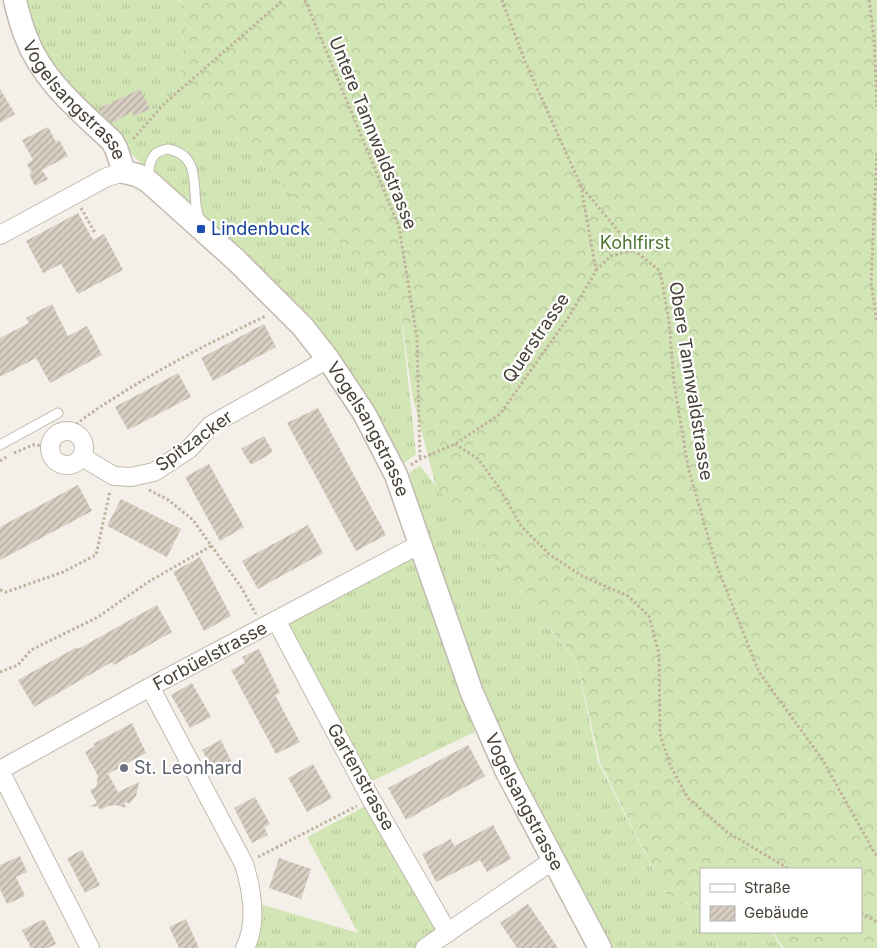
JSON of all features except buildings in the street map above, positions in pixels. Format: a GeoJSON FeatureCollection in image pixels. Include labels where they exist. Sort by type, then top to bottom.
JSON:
{"type":"FeatureCollection","features":[{"type":"Feature","properties":{"kind":"street","name":"Vogelsangstrasse"},"geometry":{"type":"LineString","coordinates":[[15,0],[26,38],[45,71],[67,99],[112,141],[122,163],[148,181],[201,229],[273,296],[303,327],[328,359],[364,413],[396,475],[472,693],[506,770],[552,861],[600,948]]}},
{"type":"Feature","properties":{"kind":"street"},"geometry":{"type":"LineString","coordinates":[[0,235],[107,177],[122,163]]}},
{"type":"Feature","properties":{"kind":"street","name":"Spitzacker"},"geometry":{"type":"LineString","coordinates":[[123,476],[154,472],[189,449],[211,425],[328,359]]}},
{"type":"Feature","properties":{"kind":"street"},"geometry":{"type":"LineString","coordinates":[[68,431],[74,432],[82,440],[84,446],[82,457],[73,464],[62,465],[52,459],[50,446],[53,437],[57,433],[68,431]]}},
{"type":"Feature","properties":{"kind":"street"},"geometry":{"type":"LineString","coordinates":[[82,457],[123,476]]}},
{"type":"Feature","properties":{"kind":"street","name":"Forbüelstrasse"},"geometry":{"type":"LineString","coordinates":[[0,771],[150,687],[420,544]]}},
{"type":"Feature","properties":{"kind":"street","name":"Gartenstrasse"},"geometry":{"type":"LineString","coordinates":[[270,624],[448,933]]}},
{"type":"Feature","properties":{"kind":"street"},"geometry":{"type":"LineString","coordinates":[[150,687],[244,864],[250,885],[252,911],[248,942],[245,948]]}},
{"type":"Feature","properties":{"kind":"street"},"geometry":{"type":"LineString","coordinates":[[0,771],[90,948]]}},
{"type":"Feature","properties":{"kind":"street"},"geometry":{"type":"LineString","coordinates":[[425,948],[552,861]]}},
{"type":"Feature","properties":{"kind":"lane"},"geometry":{"type":"LineString","coordinates":[[148,181],[149,164],[151,158],[156,153],[168,149],[181,154],[191,164],[201,229]]}},
{"type":"Feature","properties":{"kind":"lane"},"geometry":{"type":"LineString","coordinates":[[0,446],[58,413]]}},
{"type":"Feature","properties":{"kind":"path"},"geometry":{"type":"LineString","coordinates":[[122,163],[165,103],[284,0]]}},
{"type":"Feature","properties":{"kind":"path","name":"Untere Tannwaldstrasse"},"geometry":{"type":"LineString","coordinates":[[305,0],[400,227],[417,338],[420,459]]}},
{"type":"Feature","properties":{"kind":"path","name":"Obere Tannwaldstrasse"},"geometry":{"type":"LineString","coordinates":[[502,0],[524,59],[581,186],[634,250],[660,271],[669,321],[674,383],[688,467],[716,564],[759,672],[822,759],[877,857]]}},
{"type":"Feature","properties":{"kind":"path"},"geometry":{"type":"LineString","coordinates":[[869,0],[874,36],[877,110]]}},
{"type":"Feature","properties":{"kind":"path"},"geometry":{"type":"LineString","coordinates":[[877,153],[871,282],[877,323]]}},
{"type":"Feature","properties":{"kind":"path"},"geometry":{"type":"LineString","coordinates":[[581,186],[596,271]]}},
{"type":"Feature","properties":{"kind":"path"},"geometry":{"type":"LineString","coordinates":[[85,215],[95,233]]}},
{"type":"Feature","properties":{"kind":"path","name":"Querstrasse"},"geometry":{"type":"LineString","coordinates":[[420,459],[455,444],[500,414],[570,315],[596,271],[611,256],[634,250]]}},
{"type":"Feature","properties":{"kind":"path"},"geometry":{"type":"LineString","coordinates":[[68,431],[81,420],[148,377],[226,334],[265,316]]}},
{"type":"Feature","properties":{"kind":"path"},"geometry":{"type":"LineString","coordinates":[[455,444],[478,460],[498,486],[521,526],[549,554],[582,576],[628,596],[649,616],[659,654],[660,734],[670,765],[688,798],[727,832],[787,868]]}},
{"type":"Feature","properties":{"kind":"path"},"geometry":{"type":"LineString","coordinates":[[0,461],[33,445],[50,446]]}},
{"type":"Feature","properties":{"kind":"path"},"geometry":{"type":"LineString","coordinates":[[0,590],[6,592],[63,572],[96,555],[123,476],[167,500],[193,520],[240,587],[270,624]]}},
{"type":"Feature","properties":{"kind":"path"},"geometry":{"type":"LineString","coordinates":[[0,672],[18,665],[31,650],[98,617],[148,582],[211,546]]}},
{"type":"Feature","properties":{"kind":"path"},"geometry":{"type":"LineString","coordinates":[[244,864],[371,799]]}},
{"type":"Feature","properties":{"kind":"path"},"geometry":{"type":"LineString","coordinates":[[862,913],[877,922]]}},
{"type":"Feature","properties":{"kind":"green space"},"geometry":{"type":"Polygon","coordinates":[[[22,0],[178,0],[186,6],[180,80],[400,304],[416,454],[403,464],[322,337],[67,92],[33,41],[22,0]]]}},
{"type":"Feature","properties":{"kind":"green space","name":"Kohlfirst"},"geometry":{"type":"Polygon","coordinates":[[[179,0],[877,0],[877,948],[784,948],[774,933],[862,933],[862,868],[700,868],[700,900],[672,906],[600,763],[577,662],[436,487],[412,394],[400,304],[180,80],[186,6],[179,0]]]}},
{"type":"Feature","properties":{"kind":"green space"},"geometry":{"type":"Polygon","coordinates":[[[420,466],[577,663],[598,762],[672,906],[700,900],[700,933],[773,933],[782,948],[609,948],[479,695],[436,566],[409,473],[420,466]]]}},
{"type":"Feature","properties":{"kind":"green space"},"geometry":{"type":"Polygon","coordinates":[[[415,553],[475,732],[372,781],[286,623],[415,553]]]}},
{"type":"Feature","properties":{"kind":"green space"},"geometry":{"type":"Polygon","coordinates":[[[366,806],[440,931],[416,948],[252,948],[260,904],[358,933],[307,837],[366,806]]]}},
{"type":"Feature","properties":{"kind":"place","name":"Lindenbuck"},"geometry":{"type":"Point","coordinates":[201,229]}},
{"type":"Feature","properties":{"kind":"place","name":"St. Leonhard"},"geometry":{"type":"Point","coordinates":[124,768]}}]}
